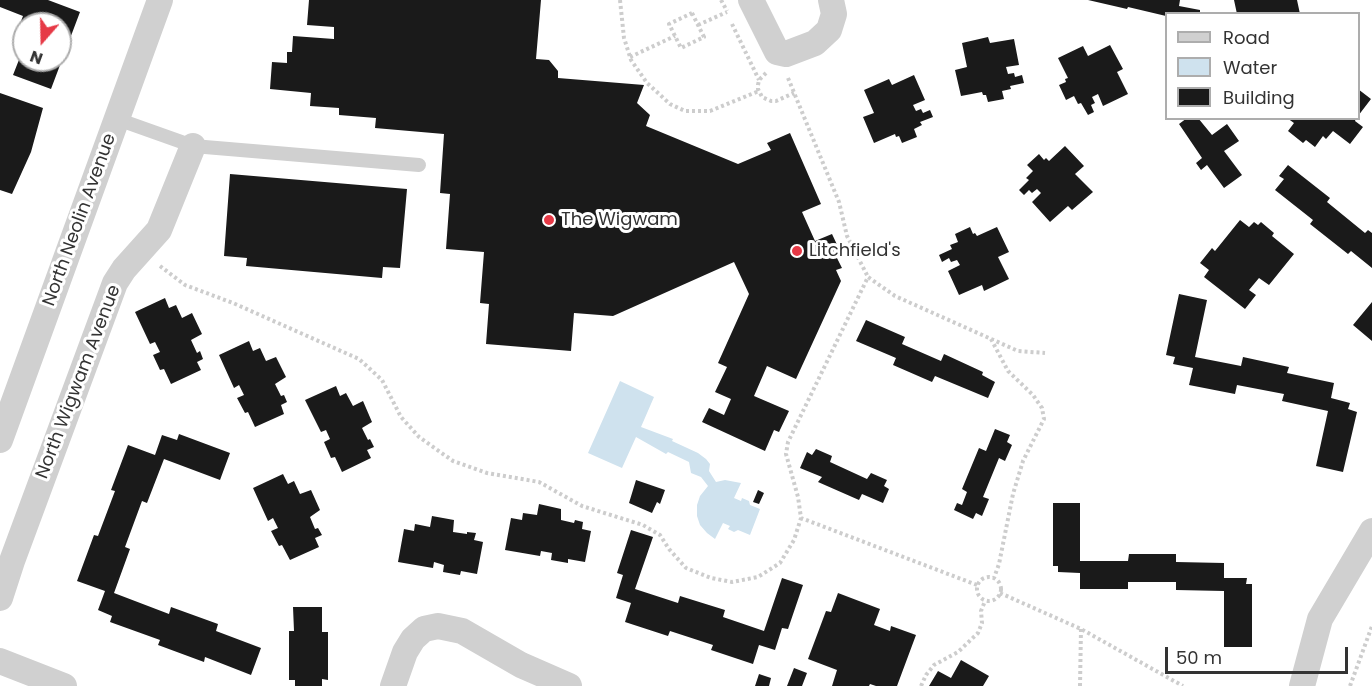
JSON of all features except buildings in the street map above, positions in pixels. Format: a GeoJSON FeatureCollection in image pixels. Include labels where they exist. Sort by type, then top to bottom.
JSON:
{"type":"FeatureCollection","features":[{"type":"Feature","properties":{"kind":"street","name":"North Neolin Avenue"},"geometry":{"type":"LineString","coordinates":[[0,440],[160,0]]}},
{"type":"Feature","properties":{"kind":"street"},"geometry":{"type":"LineString","coordinates":[[752,0],[780,59],[822,37],[834,14],[831,0]]}},
{"type":"Feature","properties":{"kind":"street","name":"North Wigwam Avenue"},"geometry":{"type":"LineString","coordinates":[[0,598],[103,314],[119,276],[154,238],[164,222],[193,146]]}},
{"type":"Feature","properties":{"kind":"street"},"geometry":{"type":"LineString","coordinates":[[1302,686],[1320,619],[1372,531]]}},
{"type":"Feature","properties":{"kind":"street"},"geometry":{"type":"LineString","coordinates":[[393,686],[405,652],[413,639],[424,629],[438,626],[462,631],[521,665],[569,686]]}},
{"type":"Feature","properties":{"kind":"street"},"geometry":{"type":"LineString","coordinates":[[1,662],[64,686]]}},
{"type":"Feature","properties":{"kind":"lane"},"geometry":{"type":"LineString","coordinates":[[117,119],[193,146],[419,165]]}},
{"type":"Feature","properties":{"kind":"path"},"geometry":{"type":"LineString","coordinates":[[620,0],[624,38],[630,57],[657,94],[670,104],[685,111],[710,111],[759,92]]}},
{"type":"Feature","properties":{"kind":"path"},"geometry":{"type":"LineString","coordinates":[[721,0],[759,80],[759,92],[762,97],[771,101],[794,93]]}},
{"type":"Feature","properties":{"kind":"path"},"geometry":{"type":"LineString","coordinates":[[698,25],[727,12]]}},
{"type":"Feature","properties":{"kind":"path"},"geometry":{"type":"LineString","coordinates":[[692,13],[704,37],[681,48],[675,36],[669,24],[692,13]]}},
{"type":"Feature","properties":{"kind":"path"},"geometry":{"type":"LineString","coordinates":[[630,57],[675,36]]}},
{"type":"Feature","properties":{"kind":"path"},"geometry":{"type":"LineString","coordinates":[[759,80],[780,59],[839,202],[847,236],[868,277],[895,296],[1018,351],[1046,353]]}},
{"type":"Feature","properties":{"kind":"path"},"geometry":{"type":"LineString","coordinates":[[141,251],[185,285],[359,358],[382,380],[401,417],[419,437],[453,461],[487,472],[539,482],[582,506],[642,525],[660,535],[686,568],[711,578],[732,582],[758,577],[780,563],[794,540],[801,518],[798,497],[786,454],[788,442],[868,277]]}},
{"type":"Feature","properties":{"kind":"path"},"geometry":{"type":"LineString","coordinates":[[991,339],[1008,371],[1033,395],[1042,408],[1044,419],[1023,461],[994,578]]}},
{"type":"Feature","properties":{"kind":"path"},"geometry":{"type":"LineString","coordinates":[[801,518],[977,585]]}},
{"type":"Feature","properties":{"kind":"path"},"geometry":{"type":"LineString","coordinates":[[983,578],[994,578],[1001,585],[1000,593],[996,600],[985,601],[978,595],[977,585],[983,578]]}},
{"type":"Feature","properties":{"kind":"path"},"geometry":{"type":"LineString","coordinates":[[1000,593],[1081,629],[1183,686]]}},
{"type":"Feature","properties":{"kind":"path"},"geometry":{"type":"LineString","coordinates":[[921,686],[934,665],[958,652],[978,633],[985,601]]}},
{"type":"Feature","properties":{"kind":"path"},"geometry":{"type":"LineString","coordinates":[[1350,686],[1372,626]]}},
{"type":"Feature","properties":{"kind":"path"},"geometry":{"type":"LineString","coordinates":[[1080,686],[1081,629]]}},
{"type":"Feature","properties":{"kind":"water"},"geometry":{"type":"Polygon","coordinates":[[[620,381],[654,397],[641,427],[673,439],[672,441],[698,453],[710,464],[709,471],[716,482],[725,480],[741,483],[734,498],[741,501],[742,498],[749,501],[750,505],[760,509],[750,535],[738,530],[734,532],[728,529],[730,526],[723,523],[715,539],[700,525],[697,505],[700,496],[708,486],[701,477],[691,473],[689,462],[668,452],[666,454],[636,437],[622,468],[588,453],[620,381]]]}},
{"type":"Feature","properties":{"kind":"place","name":"The Wigwam"},"geometry":{"type":"Point","coordinates":[549,220]}},
{"type":"Feature","properties":{"kind":"place","name":"Litchfield's"},"geometry":{"type":"Point","coordinates":[797,251]}}]}
